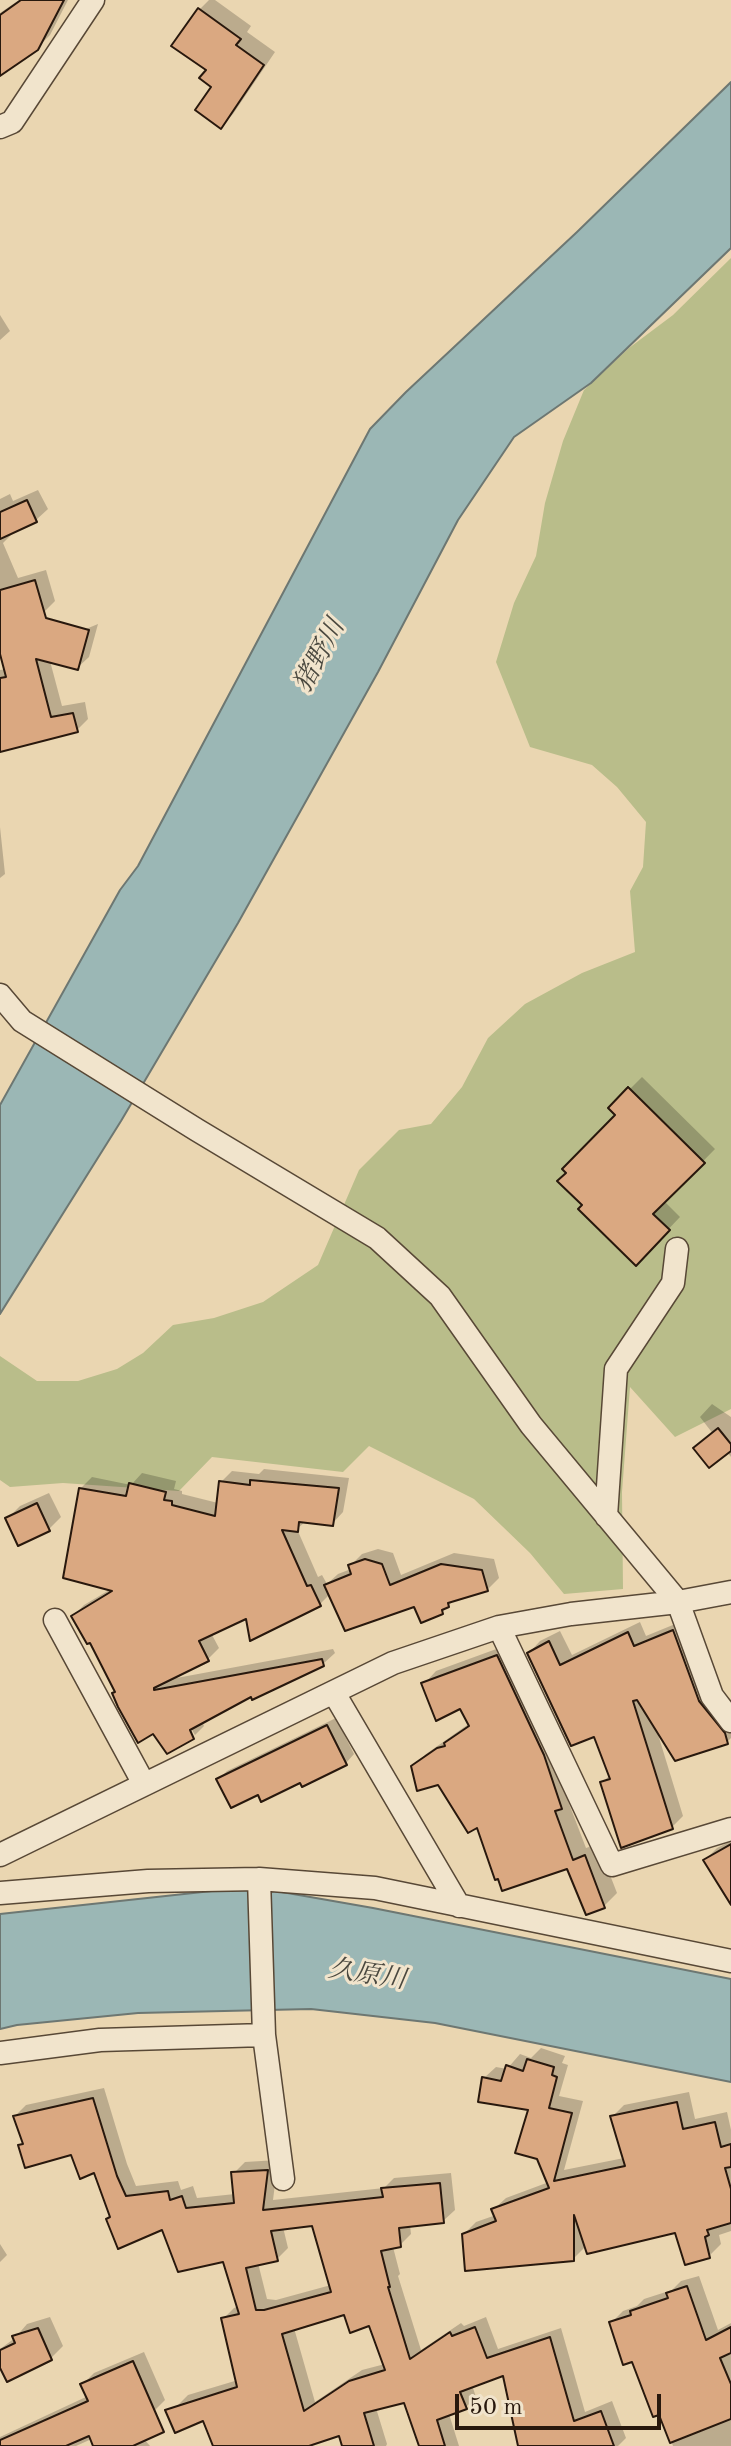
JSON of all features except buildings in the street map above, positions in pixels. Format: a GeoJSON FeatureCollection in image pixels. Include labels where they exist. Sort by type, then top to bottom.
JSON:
{"type":"FeatureCollection","features":[{"type":"Feature","properties":{"kind":"street"},"geometry":{"type":"LineString","coordinates":[[0,127],[12,122],[93,0]]}},
{"type":"Feature","properties":{"kind":"street"},"geometry":{"type":"LineString","coordinates":[[0,995],[22,1021],[377,1238],[440,1296],[531,1425],[678,1602],[712,1696],[731,1721]]}},
{"type":"Feature","properties":{"kind":"street"},"geometry":{"type":"LineString","coordinates":[[606,1516],[616,1369],[673,1283],[677,1249]]}},
{"type":"Feature","properties":{"kind":"street"},"geometry":{"type":"LineString","coordinates":[[0,1855],[393,1663],[499,1627],[731,1592]]}},
{"type":"Feature","properties":{"kind":"street"},"geometry":{"type":"LineString","coordinates":[[55,1620],[144,1784]]}},
{"type":"Feature","properties":{"kind":"street"},"geometry":{"type":"LineString","coordinates":[[499,1627],[612,1865],[731,1829]]}},
{"type":"Feature","properties":{"kind":"street"},"geometry":{"type":"LineString","coordinates":[[334,1693],[459,1906]]}},
{"type":"Feature","properties":{"kind":"street"},"geometry":{"type":"LineString","coordinates":[[259,1879],[264,2035],[283,2179]]}},
{"type":"Feature","properties":{"kind":"street"},"geometry":{"type":"LineString","coordinates":[[0,1893],[148,1881],[259,1879],[375,1888],[731,1961]]}},
{"type":"Feature","properties":{"kind":"street"},"geometry":{"type":"LineString","coordinates":[[0,2053],[100,2040],[264,2035]]}},
{"type":"Feature","properties":{"kind":"green space"},"geometry":{"type":"Polygon","coordinates":[[[731,258],[731,1409],[675,1437],[630,1387],[622,1492],[623,1589],[564,1594],[530,1553],[474,1499],[369,1446],[343,1472],[212,1457],[179,1491],[63,1483],[10,1487],[0,1480],[0,1356],[37,1381],[78,1381],[117,1369],[143,1353],[173,1325],[214,1318],[263,1302],[318,1265],[359,1170],[399,1130],[431,1124],[462,1087],[488,1038],[525,1004],[582,973],[635,952],[630,891],[643,867],[646,822],[617,787],[592,765],[530,747],[496,662],[514,603],[536,556],[545,503],[563,441],[584,390],[629,348],[673,315],[731,258]]]}},
{"type":"Feature","properties":{"kind":"water","name":"猪野川"},"geometry":{"type":"Polygon","coordinates":[[[731,82],[731,248],[591,383],[514,437],[458,520],[378,672],[238,923],[121,1121],[0,1314],[0,1105],[120,890],[138,866],[370,429],[731,82]]]}},
{"type":"Feature","properties":{"kind":"water","name":"久原川"},"geometry":{"type":"Polygon","coordinates":[[[230,1889],[276,1891],[373,1908],[731,1979],[731,2082],[435,2023],[311,2009],[138,2013],[0,2029],[0,1914],[230,1889]]]}}]}
